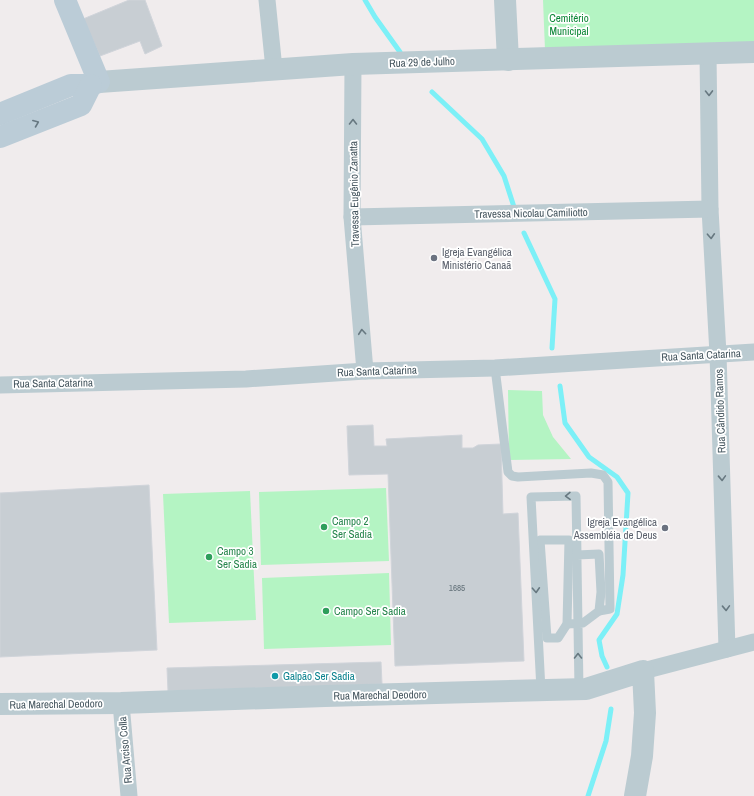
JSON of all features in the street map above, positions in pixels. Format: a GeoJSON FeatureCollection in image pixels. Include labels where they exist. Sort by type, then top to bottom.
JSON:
{"type":"FeatureCollection","features":[{"type":"Feature","properties":{"kind":"main road"},"geometry":{"type":"LineString","coordinates":[[0,137],[81,105],[95,84],[65,0]]}},
{"type":"Feature","properties":{"kind":"main road","name":"Rua 29 de Julho"},"geometry":{"type":"LineString","coordinates":[[0,114],[71,85],[95,84]]}},
{"type":"Feature","properties":{"kind":"street"},"geometry":{"type":"LineString","coordinates":[[267,0],[274,69]]}},
{"type":"Feature","properties":{"kind":"street"},"geometry":{"type":"LineString","coordinates":[[505,0],[508,60]]}},
{"type":"Feature","properties":{"kind":"street","name":"Rua 29 de Julho"},"geometry":{"type":"LineString","coordinates":[[95,84],[353,64],[754,52]]}},
{"type":"Feature","properties":{"kind":"street","name":"Rua Cândido Ramos"},"geometry":{"type":"LineString","coordinates":[[708,54],[710,209],[718,354],[727,649]]}},
{"type":"Feature","properties":{"kind":"street","name":"Travessa Eugênio Zanatta"},"geometry":{"type":"LineString","coordinates":[[353,64],[352,217],[365,371]]}},
{"type":"Feature","properties":{"kind":"street","name":"Travessa Nicolau Camiliotto"},"geometry":{"type":"LineString","coordinates":[[352,217],[710,209]]}},
{"type":"Feature","properties":{"kind":"street","name":"Rua Santa Catarina"},"geometry":{"type":"LineString","coordinates":[[0,385],[246,379],[365,371],[496,368],[754,352]]}},
{"type":"Feature","properties":{"kind":"street","name":"Rua Marechal Deodoro"},"geometry":{"type":"LineString","coordinates":[[0,704],[121,703],[586,689],[643,671],[754,642]]}},
{"type":"Feature","properties":{"kind":"street"},"geometry":{"type":"LineString","coordinates":[[636,796],[642,756],[645,713],[643,671]]}},
{"type":"Feature","properties":{"kind":"street","name":"Rua Arciso Colla"},"geometry":{"type":"LineString","coordinates":[[121,703],[129,796]]}},
{"type":"Feature","properties":{"kind":"lane"},"geometry":{"type":"LineString","coordinates":[[496,368],[508,472],[512,476],[518,477],[591,473],[602,475],[608,482],[610,609],[599,611],[583,623],[567,624]]}},
{"type":"Feature","properties":{"kind":"lane"},"geometry":{"type":"LineString","coordinates":[[540,691],[531,497],[576,496],[578,689]]}},
{"type":"Feature","properties":{"kind":"lane"},"geometry":{"type":"LineString","coordinates":[[540,540],[569,540],[567,624],[558,638],[547,638],[540,540]]}},
{"type":"Feature","properties":{"kind":"lane"},"geometry":{"type":"LineString","coordinates":[[577,554],[599,554],[601,592],[599,611]]}},
{"type":"Feature","properties":{"kind":"green space","name":"Cemitério Municipal"},"geometry":{"type":"Polygon","coordinates":[[[543,0],[754,0],[754,43],[545,50],[543,0]]]}},
{"type":"Feature","properties":{"kind":"green space"},"geometry":{"type":"Polygon","coordinates":[[[508,390],[542,391],[543,415],[553,437],[571,459],[509,460],[508,390]]]}},
{"type":"Feature","properties":{"kind":"green space","name":"Campo 2 Ser Sadia"},"geometry":{"type":"Polygon","coordinates":[[[386,488],[389,561],[261,565],[259,492],[386,488]]]}},
{"type":"Feature","properties":{"kind":"green space","name":"Campo 3 Ser Sadia"},"geometry":{"type":"Polygon","coordinates":[[[250,491],[256,620],[169,623],[163,494],[250,491]]]}},
{"type":"Feature","properties":{"kind":"green space","name":"Campo Ser Sadia"},"geometry":{"type":"Polygon","coordinates":[[[389,573],[391,645],[264,649],[262,578],[389,573]]]}},
{"type":"Feature","properties":{"kind":"building"},"geometry":{"type":"Polygon","coordinates":[[[129,0],[145,0],[162,46],[145,54],[140,41],[100,56],[83,19],[129,0]]]}},
{"type":"Feature","properties":{"kind":"building"},"geometry":{"type":"Polygon","coordinates":[[[373,425],[374,446],[387,446],[386,439],[462,435],[462,448],[473,448],[478,445],[501,444],[503,514],[518,513],[524,661],[395,666],[388,474],[349,475],[347,426],[373,425]]]}},
{"type":"Feature","properties":{"kind":"building"},"geometry":{"type":"Polygon","coordinates":[[[149,485],[157,650],[0,657],[0,493],[149,485]]]}},
{"type":"Feature","properties":{"kind":"building","name":"Galpão Ser Sadia"},"geometry":{"type":"Polygon","coordinates":[[[381,662],[382,684],[168,691],[167,668],[381,662]]]}},
{"type":"Feature","properties":{"kind":"waterway"},"geometry":{"type":"LineString","coordinates":[[365,0],[400,52]]}},
{"type":"Feature","properties":{"kind":"waterway"},"geometry":{"type":"LineString","coordinates":[[432,92],[482,139],[504,176],[514,207]]}},
{"type":"Feature","properties":{"kind":"waterway"},"geometry":{"type":"LineString","coordinates":[[524,233],[555,299],[552,348]]}},
{"type":"Feature","properties":{"kind":"waterway"},"geometry":{"type":"LineString","coordinates":[[560,386],[565,423],[589,457],[617,477],[628,493],[623,575],[617,614],[599,640],[602,656],[607,667]]}},
{"type":"Feature","properties":{"kind":"waterway"},"geometry":{"type":"LineString","coordinates":[[588,796],[606,741],[611,709]]}},
{"type":"Feature","properties":{"kind":"place","name":"Igreja Evangélica Ministério Canaã"},"geometry":{"type":"Point","coordinates":[434,258]}},
{"type":"Feature","properties":{"kind":"place","name":"Campo 2 Ser Sadia"},"geometry":{"type":"Point","coordinates":[324,527]}},
{"type":"Feature","properties":{"kind":"place","name":"Igreja Evangélica Assembléia de Deus"},"geometry":{"type":"Point","coordinates":[665,528]}},
{"type":"Feature","properties":{"kind":"place","name":"Campo 3 Ser Sadia"},"geometry":{"type":"Point","coordinates":[209,557]}},
{"type":"Feature","properties":{"kind":"place","name":"Campo Ser Sadia"},"geometry":{"type":"Point","coordinates":[326,611]}},
{"type":"Feature","properties":{"kind":"place","name":"Galpão Ser Sadia"},"geometry":{"type":"Point","coordinates":[275,676]}}]}
